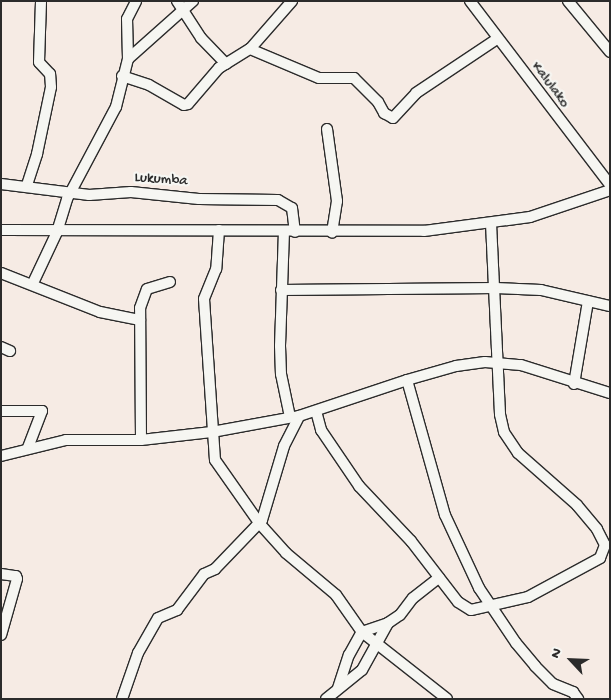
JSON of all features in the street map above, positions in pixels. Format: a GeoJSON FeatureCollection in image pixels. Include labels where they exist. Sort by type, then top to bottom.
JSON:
{"type":"FeatureCollection","features":[{"type":"Feature","properties":{"kind":"street"},"geometry":{"type":"LineString","coordinates":[[27,185],[37,154],[51,87],[50,74],[39,62],[41,1]]}},
{"type":"Feature","properties":{"kind":"street"},"geometry":{"type":"LineString","coordinates":[[34,283],[57,232],[71,193],[112,117],[128,59],[127,19],[136,1]]}},
{"type":"Feature","properties":{"kind":"street"},"geometry":{"type":"LineString","coordinates":[[128,59],[180,5],[193,1]]}},
{"type":"Feature","properties":{"kind":"street"},"geometry":{"type":"LineString","coordinates":[[122,76],[149,85],[184,105],[204,82],[226,64],[250,50],[292,1]]}},
{"type":"Feature","properties":{"kind":"street","name":"Kalulako"},"geometry":{"type":"LineString","coordinates":[[470,1],[497,39],[610,185]]}},
{"type":"Feature","properties":{"kind":"street"},"geometry":{"type":"LineString","coordinates":[[568,1],[610,52]]}},
{"type":"Feature","properties":{"kind":"street"},"geometry":{"type":"LineString","coordinates":[[180,5],[201,38],[226,64]]}},
{"type":"Feature","properties":{"kind":"street"},"geometry":{"type":"LineString","coordinates":[[250,50],[320,78],[354,78],[378,102],[384,113],[393,118],[416,93],[497,39]]}},
{"type":"Feature","properties":{"kind":"street"},"geometry":{"type":"LineString","coordinates":[[327,129],[337,201],[332,233]]}},
{"type":"Feature","properties":{"kind":"street","name":"Lukumba"},"geometry":{"type":"LineString","coordinates":[[1,184],[27,185],[71,193],[278,200],[292,208],[289,232]]}},
{"type":"Feature","properties":{"kind":"street"},"geometry":{"type":"LineString","coordinates":[[1,230],[57,232],[219,230],[332,233],[424,231],[492,223],[557,210],[610,190]]}},
{"type":"Feature","properties":{"kind":"street"},"geometry":{"type":"LineString","coordinates":[[316,411],[322,430],[359,486],[411,541],[439,578],[467,608],[475,611],[528,597],[600,558],[607,550],[604,540],[584,513],[518,453],[504,432],[498,362],[492,223]]}},
{"type":"Feature","properties":{"kind":"street"},"geometry":{"type":"LineString","coordinates":[[219,230],[216,269],[204,300],[215,460],[260,524],[286,553],[336,595],[362,632],[447,699]]}},
{"type":"Feature","properties":{"kind":"street"},"geometry":{"type":"LineString","coordinates":[[122,699],[138,653],[158,618],[177,610],[204,574],[215,568],[260,524],[268,507],[294,416],[281,374],[281,290],[289,232]]}},
{"type":"Feature","properties":{"kind":"street"},"geometry":{"type":"LineString","coordinates":[[1,272],[34,283],[48,292],[100,312],[140,320]]}},
{"type":"Feature","properties":{"kind":"street"},"geometry":{"type":"LineString","coordinates":[[141,440],[140,308],[147,289],[170,282]]}},
{"type":"Feature","properties":{"kind":"street"},"geometry":{"type":"LineString","coordinates":[[281,290],[496,288],[540,290],[610,306]]}},
{"type":"Feature","properties":{"kind":"street"},"geometry":{"type":"LineString","coordinates":[[574,384],[588,301]]}},
{"type":"Feature","properties":{"kind":"street"},"geometry":{"type":"LineString","coordinates":[[1,456],[66,440],[141,440],[212,432],[294,416],[316,411],[407,380],[456,366],[498,362],[521,365],[574,384],[610,393]]}},
{"type":"Feature","properties":{"kind":"street"},"geometry":{"type":"LineString","coordinates":[[407,380],[445,515],[490,606],[516,643],[546,678],[573,692],[578,699]]}},
{"type":"Feature","properties":{"kind":"street"},"geometry":{"type":"LineString","coordinates":[[1,411],[42,412],[28,448]]}},
{"type":"Feature","properties":{"kind":"street"},"geometry":{"type":"LineString","coordinates":[[1,574],[16,576],[17,579],[1,635]]}},
{"type":"Feature","properties":{"kind":"street"},"geometry":{"type":"LineString","coordinates":[[338,688],[349,655],[362,632],[388,623],[400,615],[413,598],[439,578]]}},
{"type":"Feature","properties":{"kind":"street"},"geometry":{"type":"LineString","coordinates":[[326,699],[362,670],[388,623]]}}]}
